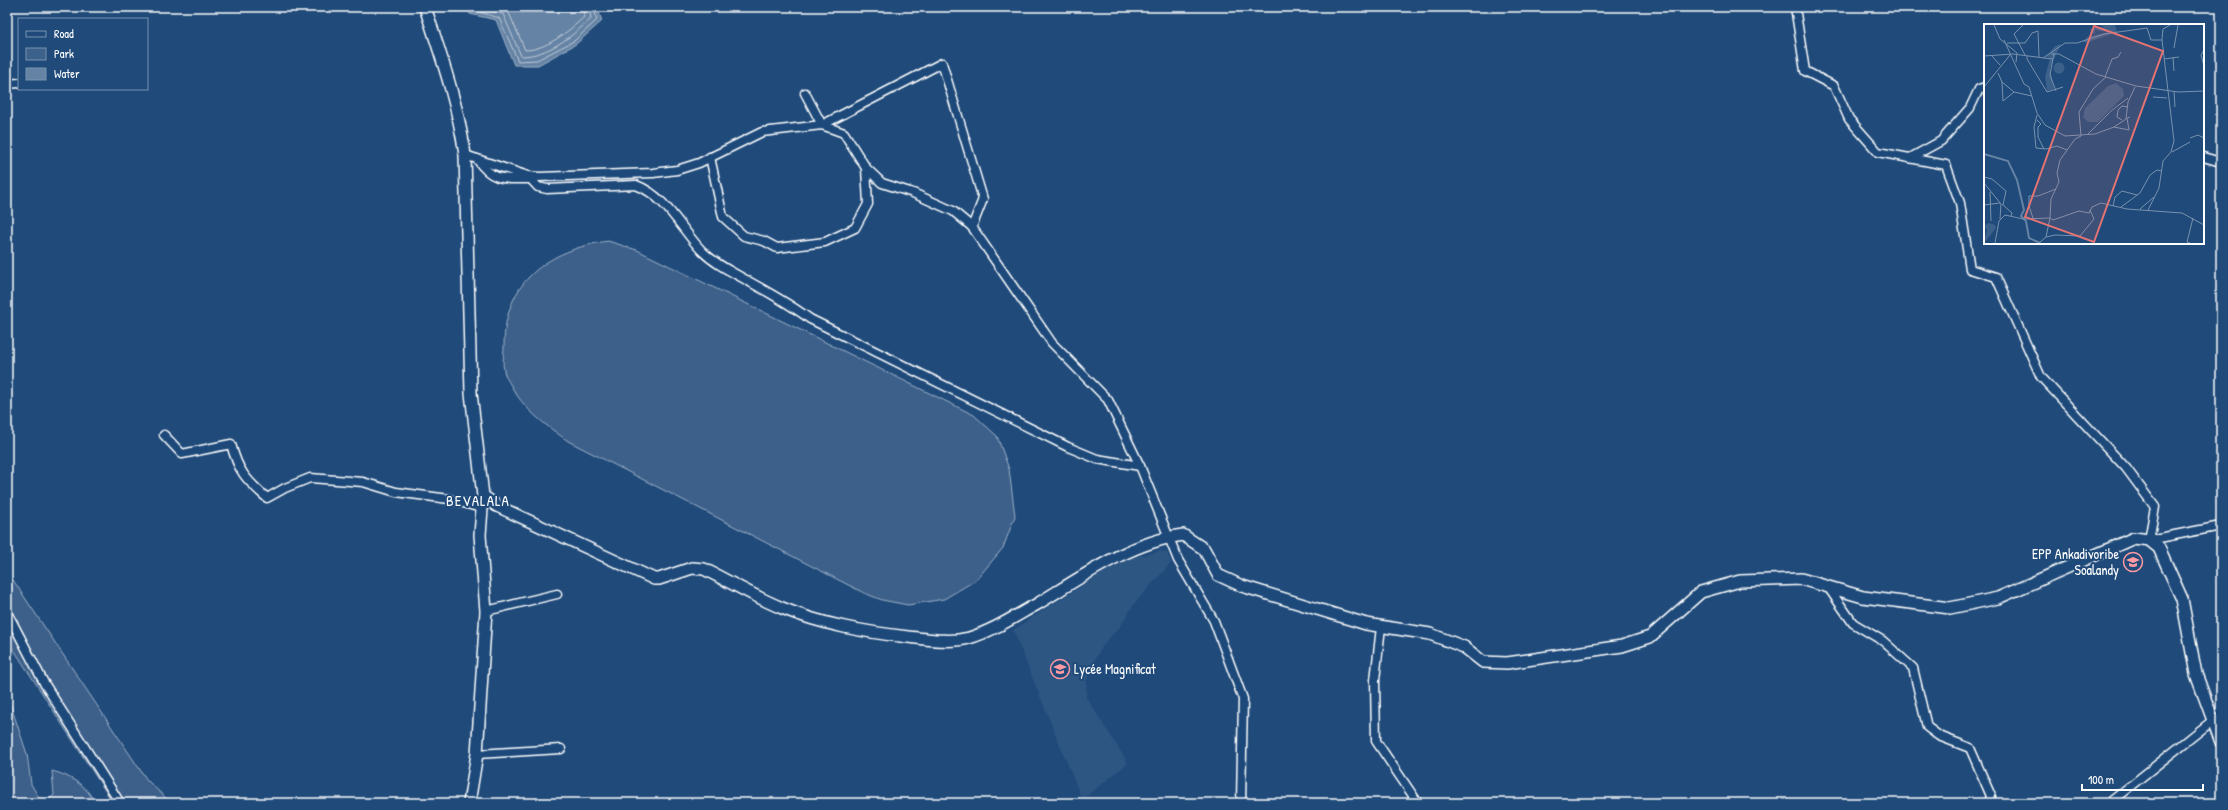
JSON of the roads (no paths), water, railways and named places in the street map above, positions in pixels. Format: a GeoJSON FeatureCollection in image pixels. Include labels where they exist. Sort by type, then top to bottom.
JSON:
{"type":"FeatureCollection","features":[{"type":"Feature","properties":{"kind":"street"},"geometry":{"type":"LineString","coordinates":[[425,7],[451,88],[460,125],[465,155],[471,393],[483,496],[480,535],[486,610],[477,754],[469,803]]}},
{"type":"Feature","properties":{"kind":"street"},"geometry":{"type":"LineString","coordinates":[[1795,7],[1805,70],[1834,86],[1849,119],[1878,152],[1946,165],[1960,203],[1970,269],[1996,277],[2041,377],[2126,468],[2155,508],[2149,540]]}},
{"type":"Feature","properties":{"kind":"street"},"geometry":{"type":"LineString","coordinates":[[477,159],[484,169],[493,177],[653,173],[677,170],[710,157],[762,132],[822,125],[942,64],[983,199],[972,227]]}},
{"type":"Feature","properties":{"kind":"street"},"geometry":{"type":"LineString","coordinates":[[7,84],[18,83]]}},
{"type":"Feature","properties":{"kind":"street"},"geometry":{"type":"LineString","coordinates":[[1910,158],[1941,141],[1970,108],[1978,89],[1984,87]]}},
{"type":"Feature","properties":{"kind":"street"},"geometry":{"type":"LineString","coordinates":[[805,93],[822,125],[844,133],[866,168],[882,183],[912,193],[954,211],[972,227],[1052,344],[1108,400],[1140,466],[1170,537],[1178,560],[1214,621],[1243,699],[1241,803]]}},
{"type":"Feature","properties":{"kind":"street"},"geometry":{"type":"LineString","coordinates":[[465,155],[529,177],[538,187],[547,189],[636,186],[648,190],[659,199],[703,252],[720,265],[792,306],[810,319],[1068,447],[1097,459],[1140,466]]}},
{"type":"Feature","properties":{"kind":"street"},"geometry":{"type":"LineString","coordinates":[[710,157],[723,217],[744,236],[764,241],[777,248],[825,242],[855,228],[868,204],[866,168]]}},
{"type":"Feature","properties":{"kind":"street"},"geometry":{"type":"LineString","coordinates":[[2204,157],[2221,162]]}},
{"type":"Feature","properties":{"kind":"street"},"geometry":{"type":"LineString","coordinates":[[164,435],[182,454],[231,444],[235,462],[246,480],[267,498],[284,488],[310,478],[363,482],[396,492],[449,499],[481,508]]}},
{"type":"Feature","properties":{"kind":"street"},"geometry":{"type":"LineString","coordinates":[[483,496],[497,506],[654,579],[659,579],[692,568],[704,569],[782,608],[824,622],[864,632],[944,641],[969,638],[1010,620],[1100,567],[1132,551],[1170,537],[1183,535],[1204,550],[1218,575],[1242,586],[1366,624],[1430,634],[1464,647],[1484,662],[1507,663],[1622,646],[1650,637],[1701,592],[1740,581],[1800,580],[1864,597],[1950,608],[1998,598],[2134,538],[2149,540],[2221,526]]}},
{"type":"Feature","properties":{"kind":"street"},"geometry":{"type":"LineString","coordinates":[[2149,540],[2159,548],[2182,599],[2196,674],[2212,721],[2221,742]]}},
{"type":"Feature","properties":{"kind":"street"},"geometry":{"type":"LineString","coordinates":[[1828,587],[1854,623],[1883,641],[1913,668],[1927,727],[1939,736],[1970,748],[1991,796],[1989,803]]}},
{"type":"Feature","properties":{"kind":"street"},"geometry":{"type":"LineString","coordinates":[[486,610],[557,594]]}},
{"type":"Feature","properties":{"kind":"street"},"geometry":{"type":"LineString","coordinates":[[7,612],[44,683],[120,803]]}},
{"type":"Feature","properties":{"kind":"street"},"geometry":{"type":"LineString","coordinates":[[1381,627],[1376,680],[1376,741],[1418,803]]}},
{"type":"Feature","properties":{"kind":"street"},"geometry":{"type":"LineString","coordinates":[[2109,803],[2212,721]]}},
{"type":"Feature","properties":{"kind":"street"},"geometry":{"type":"LineString","coordinates":[[477,754],[561,749]]}},
{"type":"Feature","properties":{"kind":"water"},"geometry":{"type":"Polygon","coordinates":[[[464,7],[597,7],[602,21],[576,44],[538,65],[514,65],[496,20],[470,14],[464,7]]]}},
{"type":"Feature","properties":{"kind":"place","name":"EPP Ankadivoribe Soalandy"},"geometry":{"type":"Point","coordinates":[2133,562]}},
{"type":"Feature","properties":{"kind":"place","name":"Lycée Magnificat"},"geometry":{"type":"Point","coordinates":[1060,669]}},
{"type":"Feature","properties":{"kind":"district","name":"BEVALALA"},"geometry":{"type":"Point","coordinates":[478,501]}}]}
